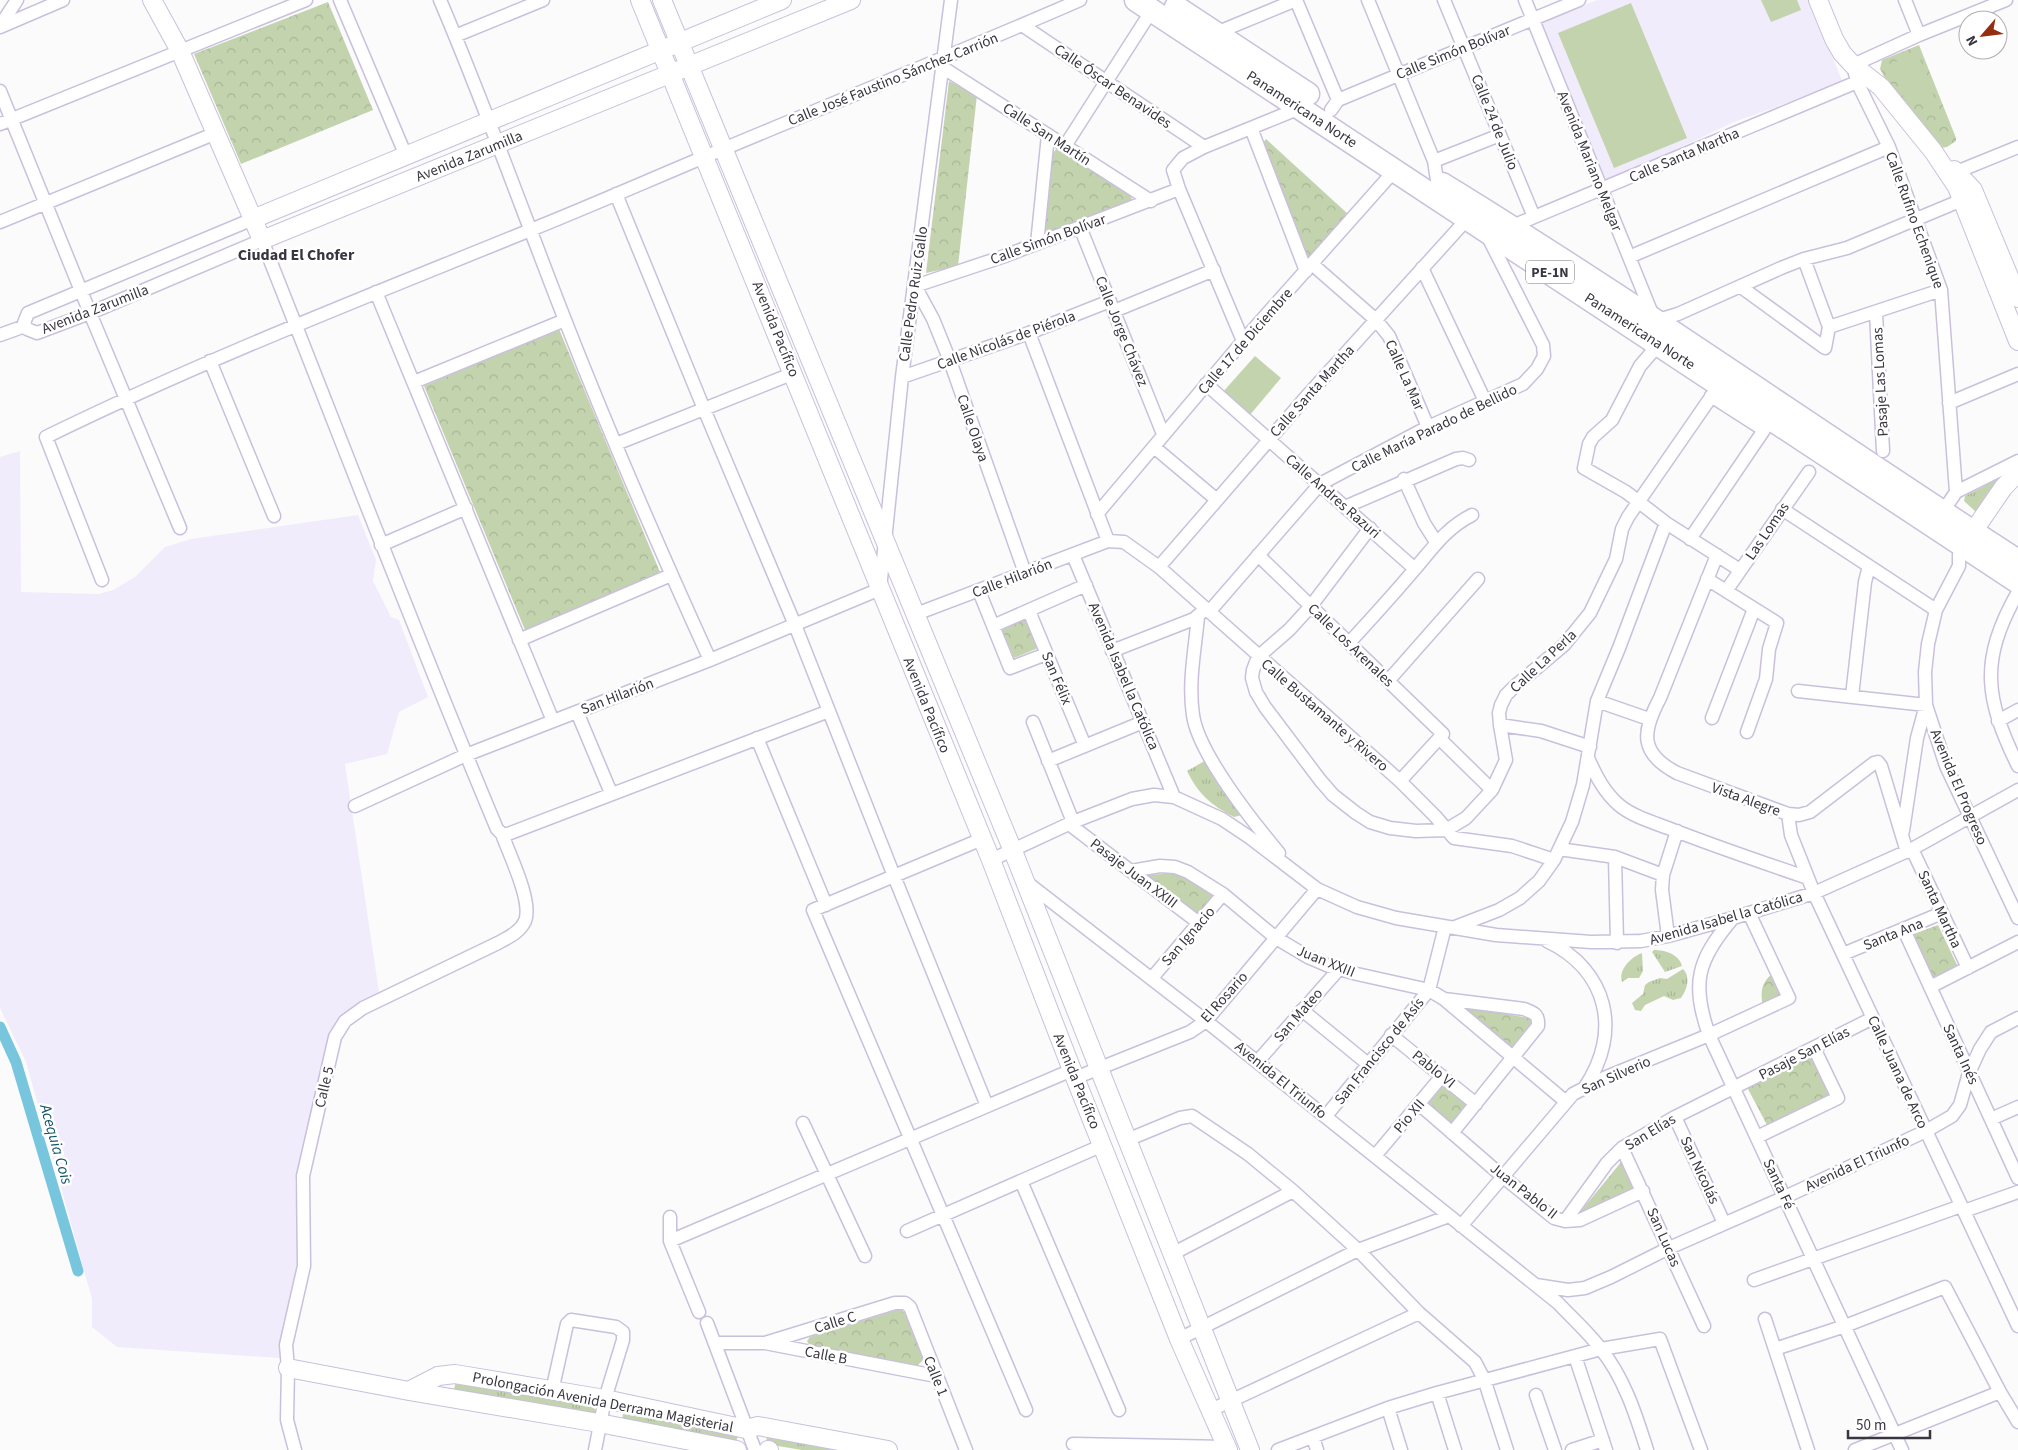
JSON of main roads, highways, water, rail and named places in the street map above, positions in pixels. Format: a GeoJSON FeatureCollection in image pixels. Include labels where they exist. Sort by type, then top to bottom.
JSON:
{"type":"FeatureCollection","features":[{"type":"Feature","properties":{"kind":"highway","name":"Panamericana Norte"},"geometry":{"type":"LineString","coordinates":[[1151,3],[1216,33],[1334,105],[1435,170],[1510,227],[1655,321],[1942,513],[1970,547],[2018,561]]}},
{"type":"Feature","properties":{"kind":"highway","name":"Panamericana Norte"},"geometry":{"type":"LineString","coordinates":[[1151,3],[1300,108],[1659,344],[1716,390],[1970,547],[2018,582]]}},
{"type":"Feature","properties":{"kind":"waterway","name":"Acequia Cois"},"geometry":{"type":"LineString","coordinates":[[0,1027],[16,1062],[78,1271]]}},
{"type":"Feature","properties":{"kind":"district","name":"Ciudad El Chofer"},"geometry":{"type":"Point","coordinates":[296,254]}}]}
